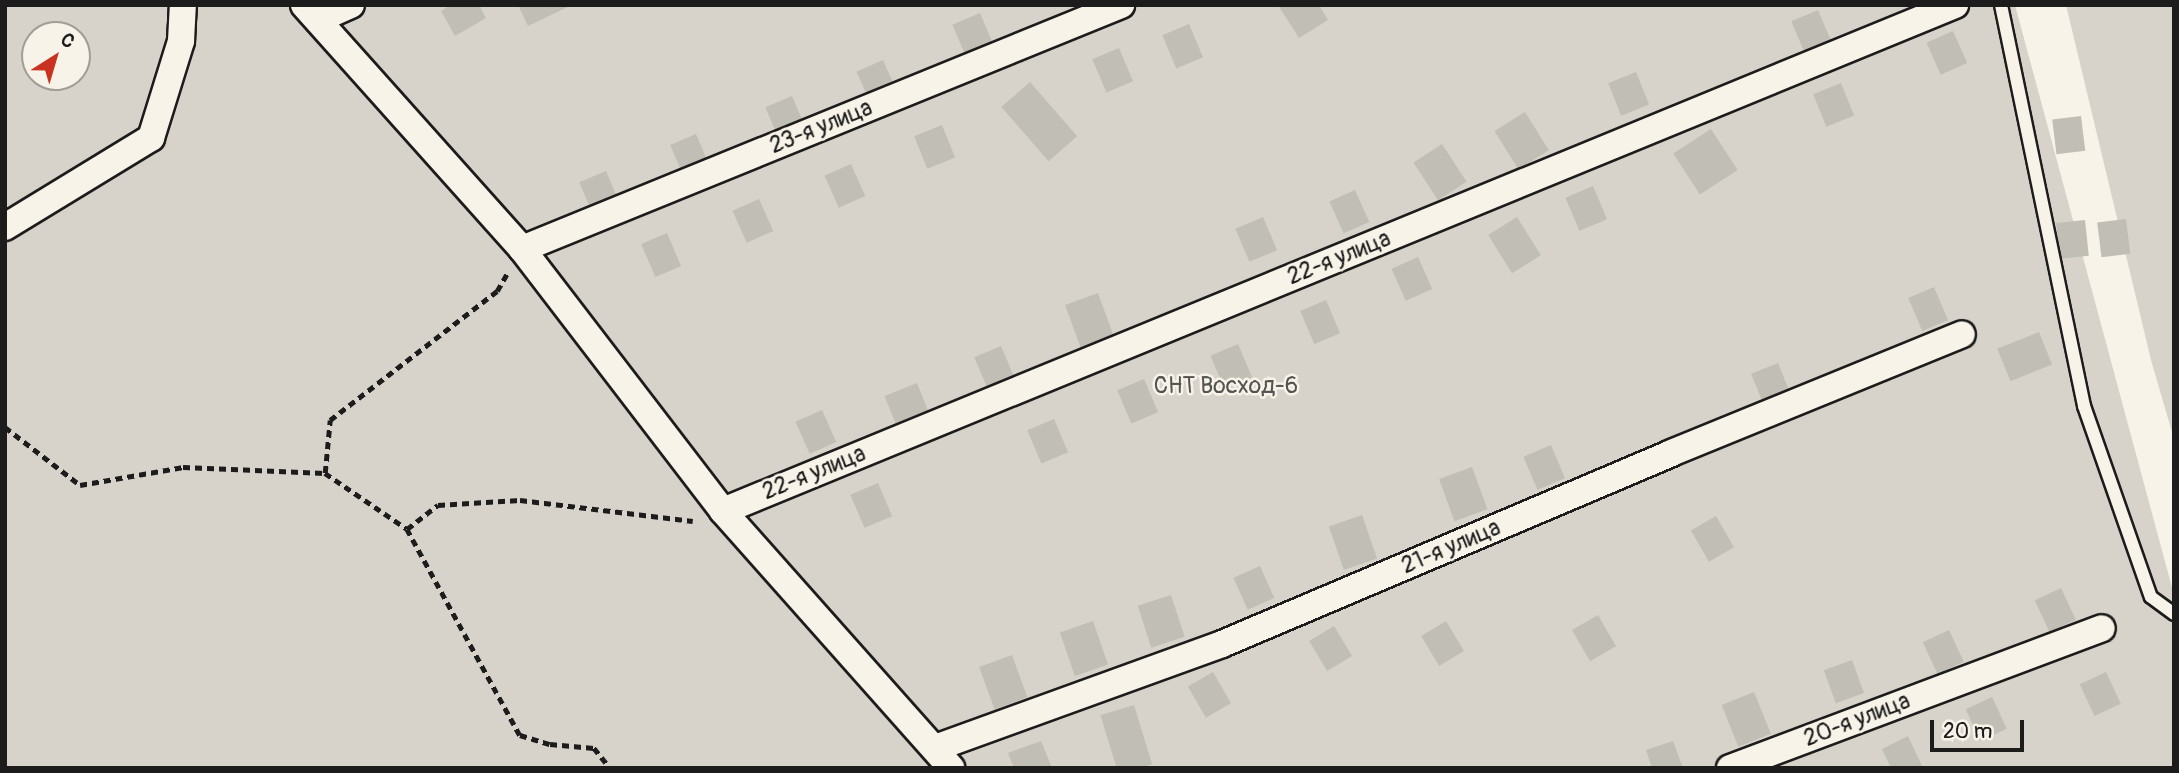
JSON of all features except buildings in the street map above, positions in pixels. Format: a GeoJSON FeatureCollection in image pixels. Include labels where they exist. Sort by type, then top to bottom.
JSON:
{"type":"FeatureCollection","features":[{"type":"Feature","properties":{"kind":"street"},"geometry":{"type":"LineString","coordinates":[[5,227],[151,138],[181,41],[183,5]]}},
{"type":"Feature","properties":{"kind":"street"},"geometry":{"type":"LineString","coordinates":[[311,12],[351,5]]}},
{"type":"Feature","properties":{"kind":"street","name":"23-я улица"},"geometry":{"type":"LineString","coordinates":[[522,250],[1121,5]]}},
{"type":"Feature","properties":{"kind":"street","name":"22-я улица"},"geometry":{"type":"LineString","coordinates":[[723,511],[1955,5]]}},
{"type":"Feature","properties":{"kind":"street"},"geometry":{"type":"LineString","coordinates":[[311,12],[522,250],[723,511],[943,758]]}},
{"type":"Feature","properties":{"kind":"street","name":"21-я улица"},"geometry":{"type":"LineString","coordinates":[[943,758],[1962,334]]}},
{"type":"Feature","properties":{"kind":"street","name":"20-я улица"},"geometry":{"type":"LineString","coordinates":[[1730,768],[2102,628]]}},
{"type":"Feature","properties":{"kind":"lane"},"geometry":{"type":"LineString","coordinates":[[2001,5],[2084,406],[2151,597],[2174,614]]}},
{"type":"Feature","properties":{"kind":"path"},"geometry":{"type":"LineString","coordinates":[[325,474],[330,420],[497,291],[522,250]]}},
{"type":"Feature","properties":{"kind":"path"},"geometry":{"type":"LineString","coordinates":[[5,427],[80,485],[183,467],[325,474],[407,529],[520,735],[550,744],[594,748],[610,768]]}},
{"type":"Feature","properties":{"kind":"path"},"geometry":{"type":"LineString","coordinates":[[407,529],[438,505],[520,499],[697,522],[723,511]]}},
{"type":"Feature","properties":{"kind":"green space","name":"СНТ Восход-6"},"geometry":{"type":"Polygon","coordinates":[[[5,5],[2015,5],[2174,595],[2174,768],[5,768],[5,5]]]}},
{"type":"Feature","properties":{"kind":"green space"},"geometry":{"type":"Polygon","coordinates":[[[2066,5],[2174,5],[2174,439],[2151,360],[2066,5]]]}}]}
